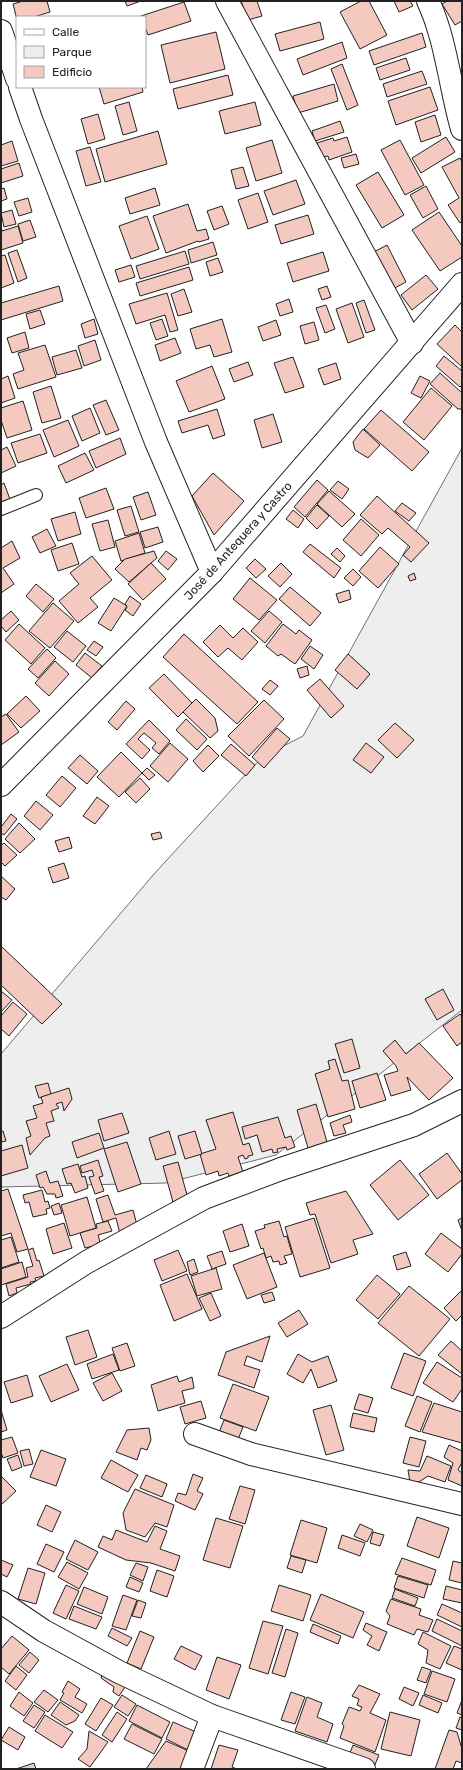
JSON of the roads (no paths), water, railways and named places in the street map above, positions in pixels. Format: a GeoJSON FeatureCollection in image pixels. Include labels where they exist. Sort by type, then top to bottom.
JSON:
{"type":"FeatureCollection","features":[{"type":"Feature","properties":{"kind":"street"},"geometry":{"type":"LineString","coordinates":[[227,1],[412,343]]}},
{"type":"Feature","properties":{"kind":"street"},"geometry":{"type":"LineString","coordinates":[[428,1],[441,41],[462,129]]}},
{"type":"Feature","properties":{"kind":"street"},"geometry":{"type":"LineString","coordinates":[[1,31],[16,76]]}},
{"type":"Feature","properties":{"kind":"street"},"geometry":{"type":"LineString","coordinates":[[20,88],[31,120],[156,442],[212,572]]}},
{"type":"Feature","properties":{"kind":"street","name":"José de Antequera y Castro"},"geometry":{"type":"LineString","coordinates":[[1,785],[212,572],[462,284]]}},
{"type":"Feature","properties":{"kind":"street"},"geometry":{"type":"LineString","coordinates":[[1,1317],[87,1262],[204,1198],[281,1169],[414,1125],[462,1101]]}},
{"type":"Feature","properties":{"kind":"street"},"geometry":{"type":"LineString","coordinates":[[194,1434],[251,1454],[462,1504]]}},
{"type":"Feature","properties":{"kind":"street"},"geometry":{"type":"LineString","coordinates":[[1,1602],[44,1631],[119,1672],[212,1716],[364,1769]]}},
{"type":"Feature","properties":{"kind":"street"},"geometry":{"type":"LineString","coordinates":[[192,1769],[212,1716]]}},
{"type":"Feature","properties":{"kind":"lane"},"geometry":{"type":"LineString","coordinates":[[1,508],[36,495]]}}]}
